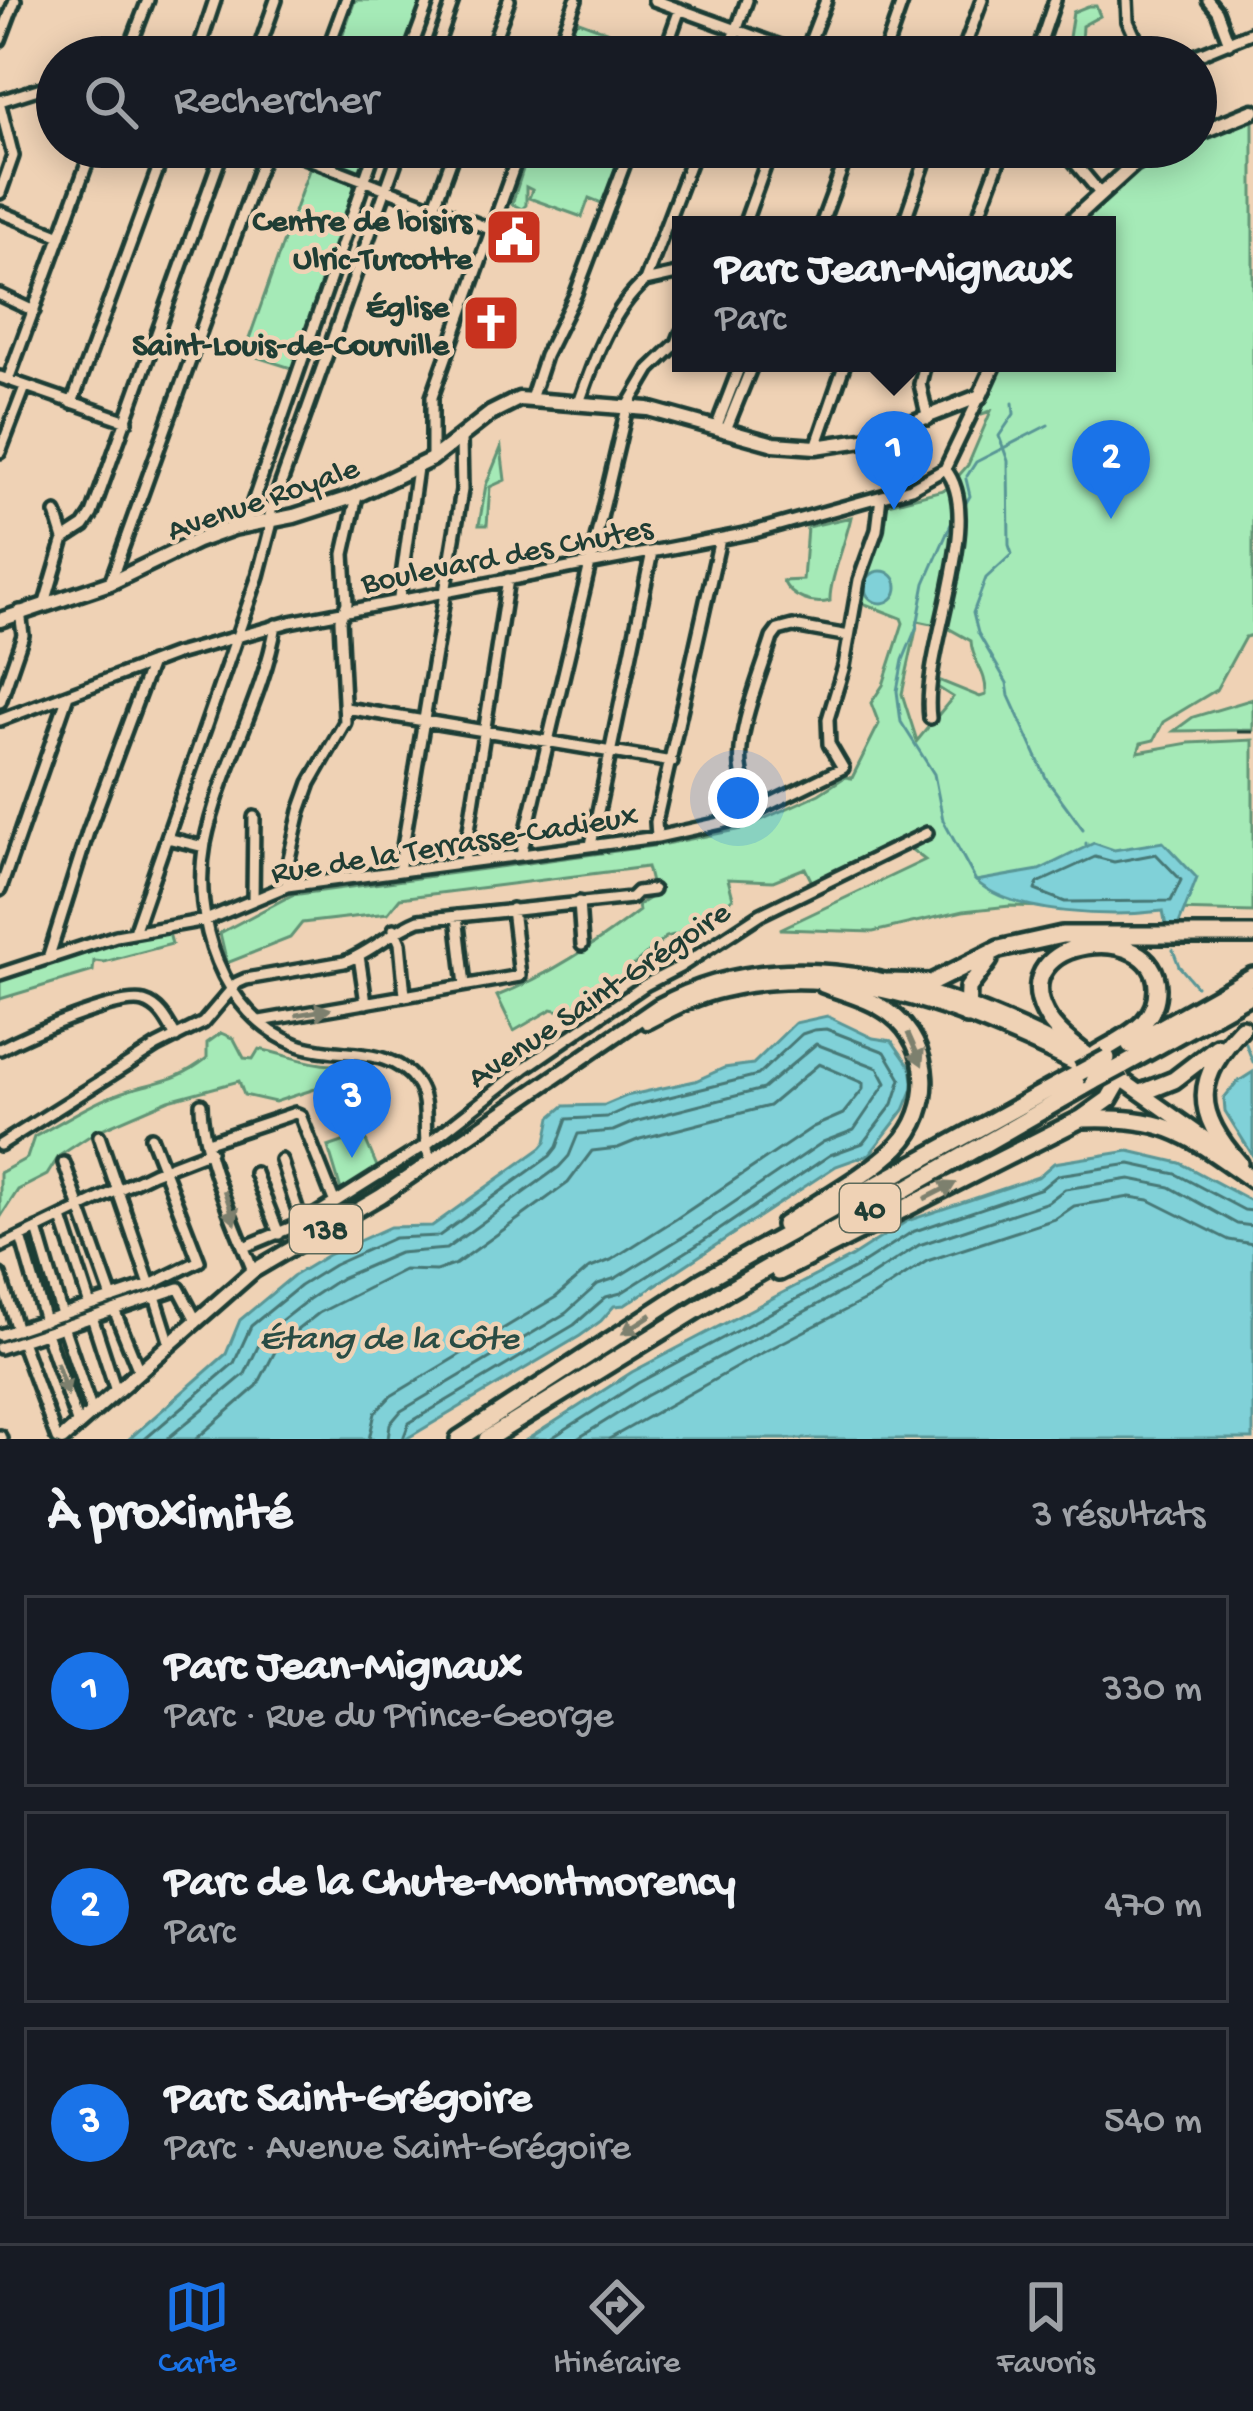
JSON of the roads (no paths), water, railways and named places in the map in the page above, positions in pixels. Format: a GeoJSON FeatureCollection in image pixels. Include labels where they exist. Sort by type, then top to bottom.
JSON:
{"type":"FeatureCollection","features":[{"type":"Feature","properties":{"kind":"highway"},"geometry":{"type":"LineString","coordinates":[[888,982],[920,985],[944,980],[999,949],[1039,939],[1088,933],[1253,935]]}},
{"type":"Feature","properties":{"kind":"highway"},"geometry":{"type":"LineString","coordinates":[[648,1338],[1105,1103],[1101,1070],[1045,1014],[1040,986],[1047,966],[1061,952],[1093,945],[1140,955],[1158,986],[1148,1018],[1101,1070]]}},
{"type":"Feature","properties":{"kind":"highway"},"geometry":{"type":"LineString","coordinates":[[966,1011],[973,977],[999,949]]}},
{"type":"Feature","properties":{"kind":"highway","name":"40"},"geometry":{"type":"LineString","coordinates":[[487,1439],[1253,976]]}},
{"type":"Feature","properties":{"kind":"highway"},"geometry":{"type":"LineString","coordinates":[[702,1281],[886,1156],[918,1116],[924,1071],[908,1033],[879,1006],[824,984]]}},
{"type":"Feature","properties":{"kind":"highway","name":"40"},"geometry":{"type":"LineString","coordinates":[[457,1439],[702,1281],[902,1170],[1253,993]]}},
{"type":"Feature","properties":{"kind":"highway"},"geometry":{"type":"LineString","coordinates":[[1144,1092],[1174,1080],[1248,1024]]}},
{"type":"Feature","properties":{"kind":"highway"},"geometry":{"type":"LineString","coordinates":[[1248,1024],[1215,1060],[1204,1102],[1213,1132],[1253,1180]]}},
{"type":"Feature","properties":{"kind":"highway"},"geometry":{"type":"LineString","coordinates":[[1081,1119],[1143,1119],[1175,1128],[1253,1180]]}},
{"type":"Feature","properties":{"kind":"main road"},"geometry":{"type":"LineString","coordinates":[[1217,126],[1253,111]]}},
{"type":"Feature","properties":{"kind":"main road"},"geometry":{"type":"LineString","coordinates":[[1076,216],[1129,168]]}},
{"type":"Feature","properties":{"kind":"main road"},"geometry":{"type":"LineString","coordinates":[[531,399],[648,409],[774,444],[816,447],[870,439],[928,419],[980,396],[991,372]]}},
{"type":"Feature","properties":{"kind":"main road","name":"Avenue Royale"},"geometry":{"type":"LineString","coordinates":[[0,620],[110,583],[197,541],[357,496],[432,459],[502,406],[531,399]]}},
{"type":"Feature","properties":{"kind":"main road","name":"138"},"geometry":{"type":"LineString","coordinates":[[59,1439],[253,1271],[339,1222],[674,998],[740,973],[814,969],[888,982]]}},
{"type":"Feature","properties":{"kind":"main road"},"geometry":{"type":"LineString","coordinates":[[888,982],[1101,1070]]}},
{"type":"Feature","properties":{"kind":"main road","name":"138"},"geometry":{"type":"LineString","coordinates":[[608,1042],[680,1005],[724,989],[771,983],[824,984],[966,1011],[1144,1092]]}},
{"type":"Feature","properties":{"kind":"main road"},"geometry":{"type":"LineString","coordinates":[[1144,1092],[1213,1142],[1253,1180]]}},
{"type":"Feature","properties":{"kind":"street"},"geometry":{"type":"LineString","coordinates":[[0,40],[15,0]]}},
{"type":"Feature","properties":{"kind":"street"},"geometry":{"type":"LineString","coordinates":[[135,36],[148,0]]}},
{"type":"Feature","properties":{"kind":"street"},"geometry":{"type":"LineString","coordinates":[[203,36],[215,0]]}},
{"type":"Feature","properties":{"kind":"street"},"geometry":{"type":"LineString","coordinates":[[263,36],[276,0]]}},
{"type":"Feature","properties":{"kind":"street"},"geometry":{"type":"LineString","coordinates":[[333,36],[346,0]]}},
{"type":"Feature","properties":{"kind":"street"},"geometry":{"type":"LineString","coordinates":[[416,36],[429,0]]}},
{"type":"Feature","properties":{"kind":"street"},"geometry":{"type":"LineString","coordinates":[[440,36],[452,0]]}},
{"type":"Feature","properties":{"kind":"street"},"geometry":{"type":"LineString","coordinates":[[496,36],[509,0]]}},
{"type":"Feature","properties":{"kind":"street"},"geometry":{"type":"LineString","coordinates":[[562,36],[575,0]]}},
{"type":"Feature","properties":{"kind":"street"},"geometry":{"type":"LineString","coordinates":[[654,0],[752,36]]}},
{"type":"Feature","properties":{"kind":"street"},"geometry":{"type":"LineString","coordinates":[[734,36],[747,0]]}},
{"type":"Feature","properties":{"kind":"street"},"geometry":{"type":"LineString","coordinates":[[814,36],[826,0]]}},
{"type":"Feature","properties":{"kind":"street"},"geometry":{"type":"LineString","coordinates":[[891,36],[904,0]]}},
{"type":"Feature","properties":{"kind":"street"},"geometry":{"type":"LineString","coordinates":[[969,36],[982,0]]}},
{"type":"Feature","properties":{"kind":"street"},"geometry":{"type":"LineString","coordinates":[[1043,36],[1055,0]]}},
{"type":"Feature","properties":{"kind":"street"},"geometry":{"type":"LineString","coordinates":[[1126,0],[1135,36]]}},
{"type":"Feature","properties":{"kind":"street"},"geometry":{"type":"LineString","coordinates":[[1208,0],[1229,43]]}},
{"type":"Feature","properties":{"kind":"street"},"geometry":{"type":"LineString","coordinates":[[670,36],[680,9]]}},
{"type":"Feature","properties":{"kind":"street"},"geometry":{"type":"LineString","coordinates":[[1217,48],[1253,32]]}},
{"type":"Feature","properties":{"kind":"street"},"geometry":{"type":"LineString","coordinates":[[0,193],[14,156],[0,103],[36,90]]}},
{"type":"Feature","properties":{"kind":"street"},"geometry":{"type":"LineString","coordinates":[[86,168],[4,378],[127,421]]}},
{"type":"Feature","properties":{"kind":"street"},"geometry":{"type":"LineString","coordinates":[[72,403],[158,168]]}},
{"type":"Feature","properties":{"kind":"street"},"geometry":{"type":"LineString","coordinates":[[64,539],[84,526],[92,514],[217,168]]}},
{"type":"Feature","properties":{"kind":"street"},"geometry":{"type":"LineString","coordinates":[[110,583],[259,168]]}},
{"type":"Feature","properties":{"kind":"street"},"geometry":{"type":"LineString","coordinates":[[336,168],[490,229]]}},
{"type":"Feature","properties":{"kind":"street"},"geometry":{"type":"LineString","coordinates":[[245,525],[368,168]]}},
{"type":"Feature","properties":{"kind":"street"},"geometry":{"type":"LineString","coordinates":[[134,932],[258,576],[270,520],[394,168]]}},
{"type":"Feature","properties":{"kind":"street"},"geometry":{"type":"LineString","coordinates":[[434,207],[448,168]]}},
{"type":"Feature","properties":{"kind":"street"},"geometry":{"type":"LineString","coordinates":[[432,459],[432,397],[513,168]]}},
{"type":"Feature","properties":{"kind":"street"},"geometry":{"type":"LineString","coordinates":[[531,399],[623,168]]}},
{"type":"Feature","properties":{"kind":"street"},"geometry":{"type":"LineString","coordinates":[[645,281],[688,168]]}},
{"type":"Feature","properties":{"kind":"street"},"geometry":{"type":"LineString","coordinates":[[747,216],[764,168]]}},
{"type":"Feature","properties":{"kind":"street"},"geometry":{"type":"LineString","coordinates":[[824,216],[842,168]]}},
{"type":"Feature","properties":{"kind":"street"},"geometry":{"type":"LineString","coordinates":[[906,216],[923,168]]}},
{"type":"Feature","properties":{"kind":"street"},"geometry":{"type":"LineString","coordinates":[[978,216],[996,168]]}},
{"type":"Feature","properties":{"kind":"street"},"geometry":{"type":"LineString","coordinates":[[1077,168],[1100,193]]}},
{"type":"Feature","properties":{"kind":"street"},"geometry":{"type":"LineString","coordinates":[[0,212],[61,236]]}},
{"type":"Feature","properties":{"kind":"street"},"geometry":{"type":"LineString","coordinates":[[579,404],[594,357],[631,293],[645,281],[672,275]]}},
{"type":"Feature","properties":{"kind":"street"},"geometry":{"type":"LineString","coordinates":[[0,295],[34,310]]}},
{"type":"Feature","properties":{"kind":"street"},"geometry":{"type":"LineString","coordinates":[[521,855],[627,408],[650,369],[672,348]]}},
{"type":"Feature","properties":{"kind":"street"},"geometry":{"type":"LineString","coordinates":[[720,430],[738,372]]}},
{"type":"Feature","properties":{"kind":"street"},"geometry":{"type":"LineString","coordinates":[[720,430],[748,372]]}},
{"type":"Feature","properties":{"kind":"street"},"geometry":{"type":"LineString","coordinates":[[816,447],[841,372]]}},
{"type":"Feature","properties":{"kind":"street"},"geometry":{"type":"LineString","coordinates":[[923,372],[920,384],[928,419]]}},
{"type":"Feature","properties":{"kind":"street"},"geometry":{"type":"LineString","coordinates":[[0,452],[26,386]]}},
{"type":"Feature","properties":{"kind":"street"},"geometry":{"type":"LineString","coordinates":[[930,718],[929,673],[961,528],[954,482],[945,469],[980,396]]}},
{"type":"Feature","properties":{"kind":"street"},"geometry":{"type":"LineString","coordinates":[[399,871],[462,490],[461,440]]}},
{"type":"Feature","properties":{"kind":"street"},"geometry":{"type":"LineString","coordinates":[[399,598],[417,468]]}},
{"type":"Feature","properties":{"kind":"street","name":"Boulevard des Chutes"},"geometry":{"type":"LineString","coordinates":[[0,720],[151,663],[276,625],[720,539],[926,483],[945,469]]}},
{"type":"Feature","properties":{"kind":"street"},"geometry":{"type":"LineString","coordinates":[[287,886],[300,811],[310,782],[341,733],[346,708],[340,620],[344,554],[357,496]]}},
{"type":"Feature","properties":{"kind":"street"},"geometry":{"type":"LineString","coordinates":[[759,809],[745,783],[740,760],[748,714],[772,638],[778,630],[793,626],[849,636],[859,580],[877,530],[881,496]]}},
{"type":"Feature","properties":{"kind":"street"},"geometry":{"type":"LineString","coordinates":[[46,603],[64,539],[56,513]]}},
{"type":"Feature","properties":{"kind":"street"},"geometry":{"type":"LineString","coordinates":[[657,837],[656,822],[720,539]]}},
{"type":"Feature","properties":{"kind":"street"},"geometry":{"type":"LineString","coordinates":[[591,845],[652,552]]}},
{"type":"Feature","properties":{"kind":"street"},"geometry":{"type":"LineString","coordinates":[[464,862],[508,579]]}},
{"type":"Feature","properties":{"kind":"street"},"geometry":{"type":"LineString","coordinates":[[0,702],[22,635],[20,611]]}},
{"type":"Feature","properties":{"kind":"street"},"geometry":{"type":"LineString","coordinates":[[276,625],[204,847],[206,920],[217,963],[231,990],[259,1021],[296,1044],[338,1054],[375,1055],[399,1065],[416,1081],[424,1100],[431,1161]]}},
{"type":"Feature","properties":{"kind":"street","name":"Rue de la Terrasse-Cadieux"},"geometry":{"type":"LineString","coordinates":[[0,974],[134,932],[206,920],[287,886],[657,837],[739,819],[843,768],[829,744],[828,719],[849,636]]}},
{"type":"Feature","properties":{"kind":"street"},"geometry":{"type":"LineString","coordinates":[[50,956],[88,832],[151,663]]}},
{"type":"Feature","properties":{"kind":"street"},"geometry":{"type":"LineString","coordinates":[[0,890],[68,695]]}},
{"type":"Feature","properties":{"kind":"street"},"geometry":{"type":"LineString","coordinates":[[346,708],[672,761]]}},
{"type":"Feature","properties":{"kind":"street"},"geometry":{"type":"LineString","coordinates":[[253,900],[254,818]]}},
{"type":"Feature","properties":{"kind":"street","name":"Avenue Saint-Grégoire"},"geometry":{"type":"LineString","coordinates":[[244,1247],[302,1223],[426,1145],[526,1066],[761,914],[927,833]]}},
{"type":"Feature","properties":{"kind":"street"},"geometry":{"type":"LineString","coordinates":[[167,838],[204,847]]}},
{"type":"Feature","properties":{"kind":"street"},"geometry":{"type":"LineString","coordinates":[[0,1145],[211,1016],[246,979],[359,956],[394,929],[419,920],[631,898],[653,890]]}},
{"type":"Feature","properties":{"kind":"street"},"geometry":{"type":"LineString","coordinates":[[579,902],[581,945]]}},
{"type":"Feature","properties":{"kind":"street"},"geometry":{"type":"LineString","coordinates":[[259,1021],[520,976],[512,910]]}},
{"type":"Feature","properties":{"kind":"street"},"geometry":{"type":"LineString","coordinates":[[457,916],[465,986]]}},
{"type":"Feature","properties":{"kind":"street"},"geometry":{"type":"LineString","coordinates":[[394,929],[400,943],[405,995]]}},
{"type":"Feature","properties":{"kind":"street"},"geometry":{"type":"LineString","coordinates":[[359,956],[366,1003]]}},
{"type":"Feature","properties":{"kind":"street"},"geometry":{"type":"LineString","coordinates":[[0,1049],[28,1034],[125,1002],[152,1005],[176,1036]]}},
{"type":"Feature","properties":{"kind":"street"},"geometry":{"type":"LineString","coordinates":[[201,1104],[209,1146],[253,1271]]}},
{"type":"Feature","properties":{"kind":"street"},"geometry":{"type":"LineString","coordinates":[[0,1247],[209,1146],[300,1115],[335,1203]]}},
{"type":"Feature","properties":{"kind":"street"},"geometry":{"type":"LineString","coordinates":[[99,1136],[170,1344]]}},
{"type":"Feature","properties":{"kind":"street"},"geometry":{"type":"LineString","coordinates":[[45,1327],[64,1328],[115,1312],[199,1261],[152,1137]]}},
{"type":"Feature","properties":{"kind":"street"},"geometry":{"type":"LineString","coordinates":[[280,1160],[302,1223]]}},
{"type":"Feature","properties":{"kind":"street"},"geometry":{"type":"LineString","coordinates":[[64,1162],[112,1298]]}},
{"type":"Feature","properties":{"kind":"street"},"geometry":{"type":"LineString","coordinates":[[255,1174],[279,1234]]}},
{"type":"Feature","properties":{"kind":"street"},"geometry":{"type":"LineString","coordinates":[[62,1218],[90,1306]]}},
{"type":"Feature","properties":{"kind":"street"},"geometry":{"type":"LineString","coordinates":[[37,1229],[62,1315]]}},
{"type":"Feature","properties":{"kind":"street"},"geometry":{"type":"LineString","coordinates":[[21,1237],[77,1425]]}},
{"type":"Feature","properties":{"kind":"street"},"geometry":{"type":"LineString","coordinates":[[0,1275],[59,1439]]}},
{"type":"Feature","properties":{"kind":"street"},"geometry":{"type":"LineString","coordinates":[[0,1335],[19,1335],[112,1298],[152,1291],[182,1289],[196,1320]]}},
{"type":"Feature","properties":{"kind":"street"},"geometry":{"type":"LineString","coordinates":[[115,1312],[139,1371]]}},
{"type":"Feature","properties":{"kind":"street"},"geometry":{"type":"LineString","coordinates":[[93,1320],[116,1391]]}},
{"type":"Feature","properties":{"kind":"street"},"geometry":{"type":"LineString","coordinates":[[64,1328],[92,1412]]}},
{"type":"Feature","properties":{"kind":"street"},"geometry":{"type":"LineString","coordinates":[[0,1348],[19,1335]]}},
{"type":"Feature","properties":{"kind":"water"},"geometry":{"type":"Polygon","coordinates":[[[881,571],[892,576],[897,587],[892,598],[881,603],[870,598],[865,587],[870,576],[881,571]]]}},
{"type":"Feature","properties":{"kind":"water"},"geometry":{"type":"Polygon","coordinates":[[[1163,842],[1197,878],[1178,926],[1166,926],[1163,911],[1119,914],[1039,907],[993,893],[976,881],[1039,870],[1094,843],[1114,850],[1163,842]]]}},
{"type":"Feature","properties":{"kind":"water","name":"Étang de la Côte"},"geometry":{"type":"Polygon","coordinates":[[[827,1016],[873,1038],[892,1041],[911,1068],[914,1086],[904,1110],[870,1154],[836,1166],[625,1305],[614,1306],[580,1336],[406,1439],[129,1439],[226,1354],[240,1320],[293,1276],[390,1227],[432,1226],[541,1148],[551,1117],[564,1106],[605,1105],[695,1081],[724,1068],[753,1064],[795,1023],[827,1016]]]}},
{"type":"Feature","properties":{"kind":"water"},"geometry":{"type":"Polygon","coordinates":[[[1253,1072],[1253,1156],[1225,1111],[1224,1098],[1253,1072]]]}},
{"type":"Feature","properties":{"kind":"water"},"geometry":{"type":"Polygon","coordinates":[[[1129,1151],[1180,1163],[1253,1202],[1253,1439],[528,1439],[632,1372],[851,1257],[907,1221],[1038,1177],[1054,1163],[1129,1151]]]}},
{"type":"Feature","properties":{"kind":"waterway"},"geometry":{"type":"LineString","coordinates":[[1013,403],[1014,414],[999,436],[1008,461],[1012,554],[986,578],[973,613],[1047,780],[1083,829]]}},
{"type":"Feature","properties":{"kind":"waterway"},"geometry":{"type":"LineString","coordinates":[[967,476],[976,462],[1048,425]]}},
{"type":"Feature","properties":{"kind":"waterway"},"geometry":{"type":"LineString","coordinates":[[964,506],[970,496],[966,479]]}},
{"type":"Feature","properties":{"kind":"waterway"},"geometry":{"type":"LineString","coordinates":[[955,515],[925,583],[897,691],[901,722],[934,774],[943,820],[976,881]]}},
{"type":"Feature","properties":{"kind":"waterway"},"geometry":{"type":"LineString","coordinates":[[1173,950],[1196,986]]}},
{"type":"Feature","properties":{"kind":"waterway"},"geometry":{"type":"LineString","coordinates":[[1244,1039],[1253,1062]]}},
{"type":"Feature","properties":{"kind":"railway"},"geometry":{"type":"LineString","coordinates":[[1237,732],[1253,732]]}},
{"type":"Feature","properties":{"kind":"place","name":"Centre de loisirs Ulric-Turcotte"},"geometry":{"type":"Point","coordinates":[514,237]}},
{"type":"Feature","properties":{"kind":"place","name":"Église Saint-Louis-de-Courville"},"geometry":{"type":"Point","coordinates":[491,323]}},
{"type":"Feature","properties":{"kind":"place","name":"Parc Jean-Mignaux"},"geometry":{"type":"Point","coordinates":[894,510]}},
{"type":"Feature","properties":{"kind":"place","name":"Parc de la Chute-Montmorency"},"geometry":{"type":"Point","coordinates":[1111,519]}},
{"type":"Feature","properties":{"kind":"place","name":"Parc Saint-Grégoire"},"geometry":{"type":"Point","coordinates":[352,1158]}}]}
